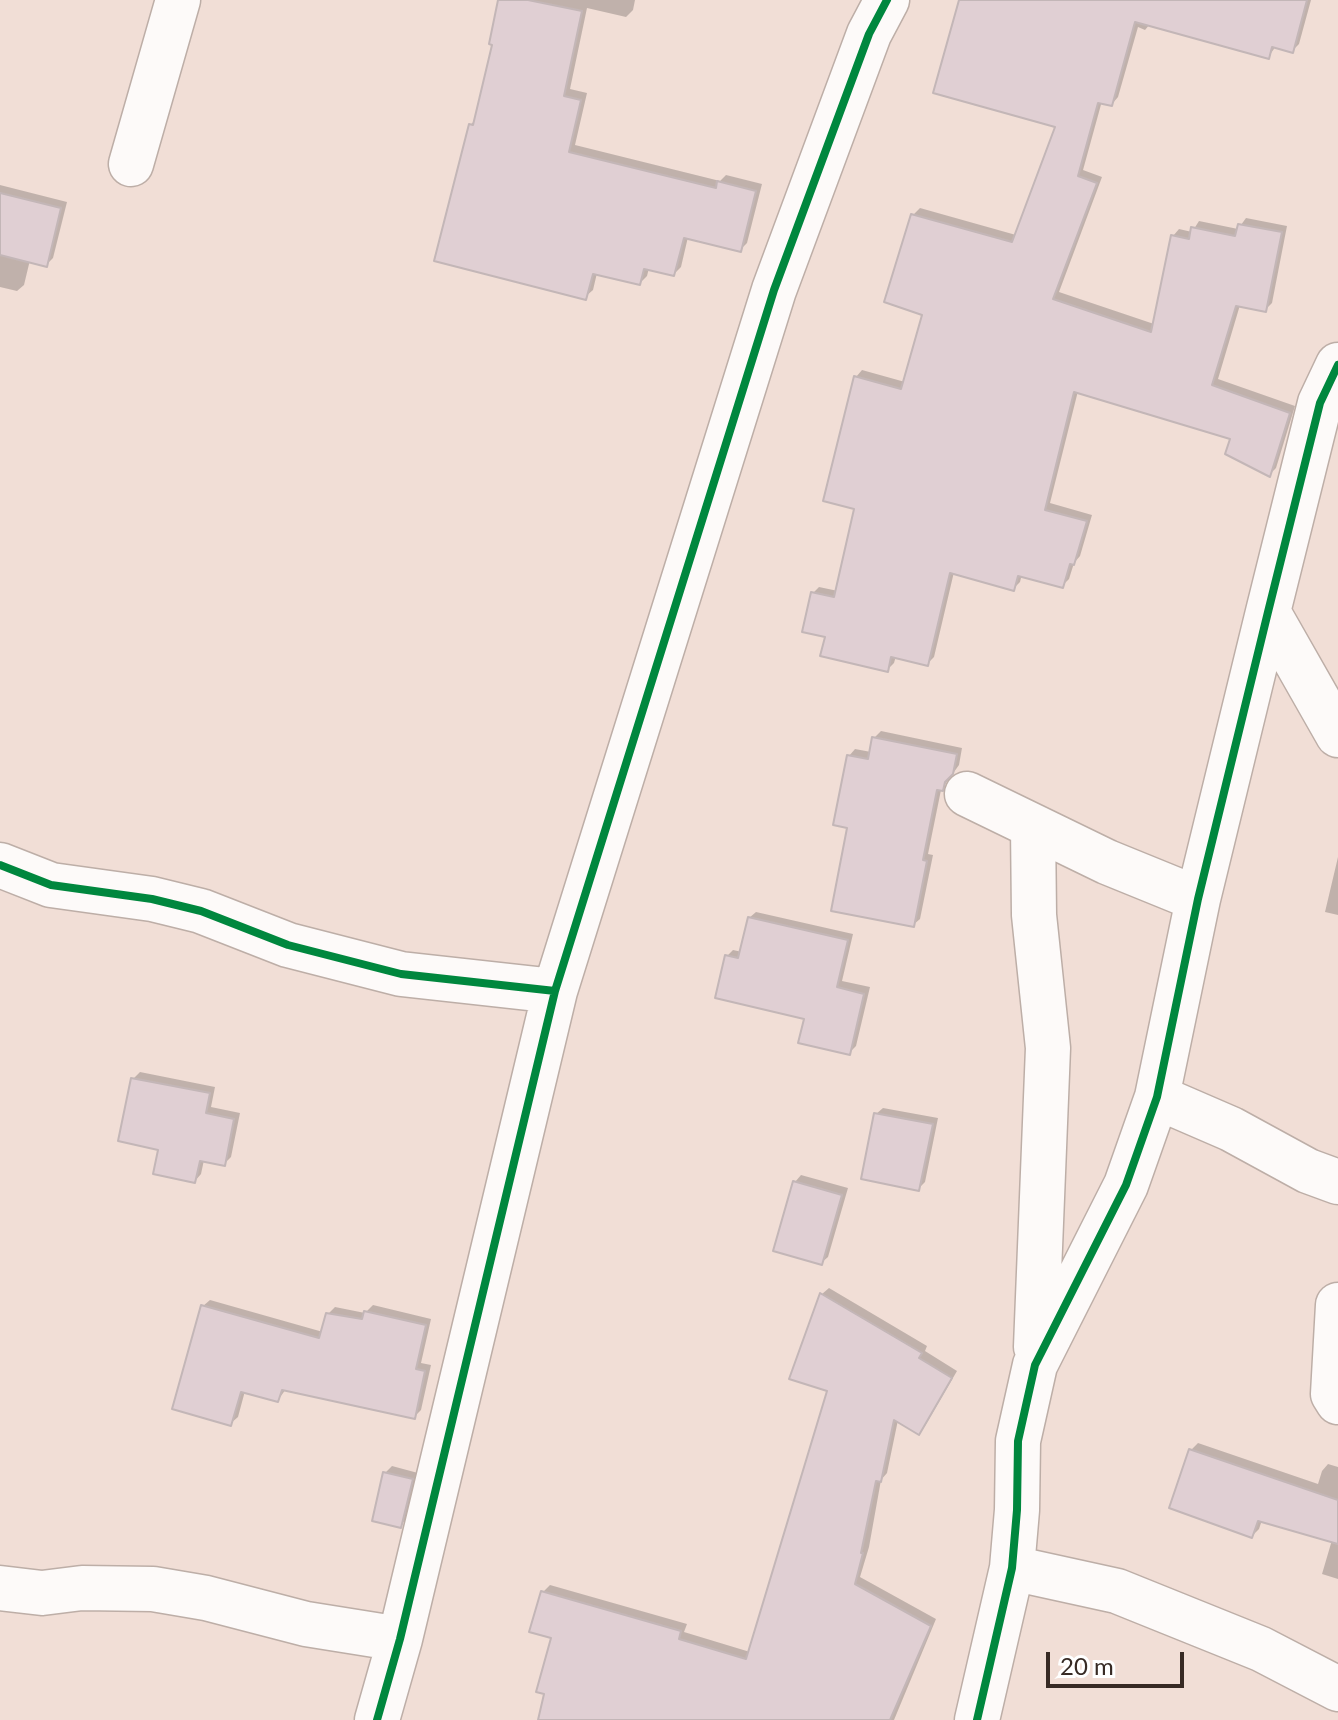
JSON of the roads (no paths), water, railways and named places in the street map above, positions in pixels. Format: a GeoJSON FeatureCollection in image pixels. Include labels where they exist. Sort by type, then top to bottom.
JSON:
{"type":"FeatureCollection","features":[{"type":"Feature","properties":{"kind":"street"},"geometry":{"type":"LineString","coordinates":[[131,164],[178,0]]}},
{"type":"Feature","properties":{"kind":"street"},"geometry":{"type":"LineString","coordinates":[[377,1720],[400,1639],[555,991],[774,290],[869,34],[887,0]]}},
{"type":"Feature","properties":{"kind":"street"},"geometry":{"type":"LineString","coordinates":[[1035,1365],[1126,1185],[1157,1097],[1198,899],[1268,612],[1320,403],[1338,365]]}},
{"type":"Feature","properties":{"kind":"street"},"geometry":{"type":"LineString","coordinates":[[1268,612],[1338,735]]}},
{"type":"Feature","properties":{"kind":"street"},"geometry":{"type":"LineString","coordinates":[[967,794],[1107,862],[1198,899]]}},
{"type":"Feature","properties":{"kind":"street"},"geometry":{"type":"LineString","coordinates":[[977,1720],[1012,1568],[1018,1441],[1035,1365],[1048,1048],[1034,915],[1033,827]]}},
{"type":"Feature","properties":{"kind":"street"},"geometry":{"type":"LineString","coordinates":[[0,865],[51,885],[152,899],[201,911],[288,945],[401,974],[555,991]]}},
{"type":"Feature","properties":{"kind":"street"},"geometry":{"type":"LineString","coordinates":[[1157,1097],[1231,1129],[1308,1171],[1338,1182]]}},
{"type":"Feature","properties":{"kind":"street"},"geometry":{"type":"LineString","coordinates":[[1338,1305],[1333,1394],[1338,1402]]}},
{"type":"Feature","properties":{"kind":"street"},"geometry":{"type":"LineString","coordinates":[[1012,1568],[1117,1591],[1261,1649],[1338,1689]]}},
{"type":"Feature","properties":{"kind":"street"},"geometry":{"type":"LineString","coordinates":[[0,1588],[42,1593],[82,1588],[153,1589],[206,1598],[306,1624],[400,1639]]}}]}
